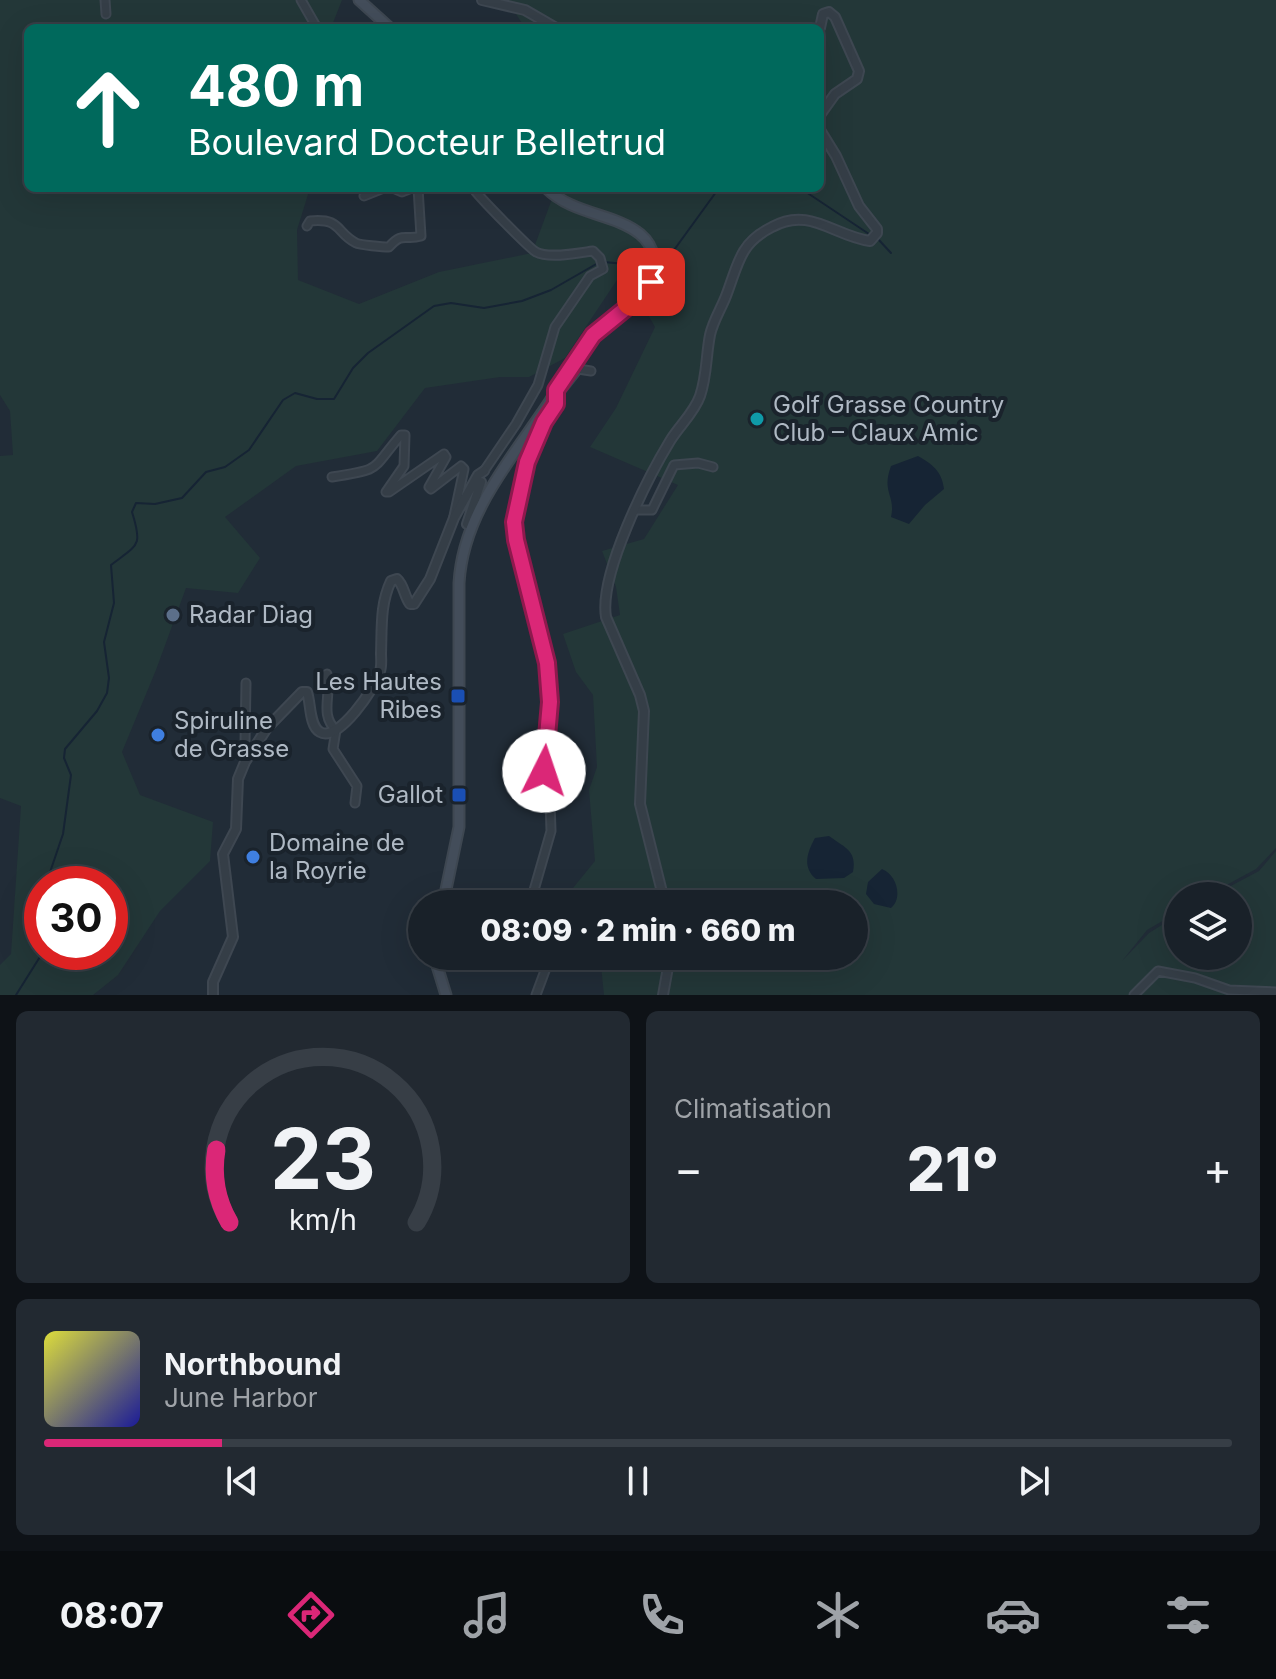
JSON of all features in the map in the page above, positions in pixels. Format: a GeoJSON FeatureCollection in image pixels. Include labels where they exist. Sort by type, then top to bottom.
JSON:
{"type":"FeatureCollection","features":[{"type":"Feature","properties":{"kind":"main road"},"geometry":{"type":"LineString","coordinates":[[359,0],[386,24]]}},
{"type":"Feature","properties":{"kind":"main road"},"geometry":{"type":"LineString","coordinates":[[446,890],[459,827],[459,583],[462,555],[471,526],[485,497],[593,335],[645,291],[655,266],[651,250],[639,233],[575,207],[552,192]]}},
{"type":"Feature","properties":{"kind":"main road"},"geometry":{"type":"LineString","coordinates":[[438,970],[446,995]]}},
{"type":"Feature","properties":{"kind":"street"},"geometry":{"type":"LineString","coordinates":[[105,0],[106,14]]}},
{"type":"Feature","properties":{"kind":"street"},"geometry":{"type":"LineString","coordinates":[[301,0],[315,24]]}},
{"type":"Feature","properties":{"kind":"street"},"geometry":{"type":"LineString","coordinates":[[482,0],[525,10],[549,24]]}},
{"type":"Feature","properties":{"kind":"street"},"geometry":{"type":"LineString","coordinates":[[821,24],[823,14],[829,12],[835,17],[858,68],[857,79],[835,94],[824,109]]}},
{"type":"Feature","properties":{"kind":"street"},"geometry":{"type":"LineString","coordinates":[[662,890],[640,804],[644,711],[605,610],[615,561],[635,510],[670,441],[700,397],[713,324],[745,250],[769,228],[785,220],[799,218],[873,238],[877,229],[859,206],[824,136]]}},
{"type":"Feature","properties":{"kind":"street"},"geometry":{"type":"LineString","coordinates":[[364,196],[374,192]]}},
{"type":"Feature","properties":{"kind":"street"},"geometry":{"type":"LineString","coordinates":[[307,226],[310,221],[328,221],[337,224],[356,243],[389,247],[397,238],[421,236],[422,219],[416,192]]}},
{"type":"Feature","properties":{"kind":"street"},"geometry":{"type":"LineString","coordinates":[[471,526],[467,524],[468,515],[484,471],[538,385],[555,327],[590,276],[603,269],[600,258],[593,251],[564,255],[536,252],[476,192]]}},
{"type":"Feature","properties":{"kind":"street"},"geometry":{"type":"LineString","coordinates":[[534,890],[551,831],[550,801],[544,771],[550,692],[547,663],[520,563],[514,522],[527,462],[544,422],[556,404],[556,390],[563,388],[578,369],[591,371]]}},
{"type":"Feature","properties":{"kind":"street"},"geometry":{"type":"LineString","coordinates":[[332,477],[373,470],[401,435],[405,435],[404,466],[386,492],[413,478],[444,454],[443,465],[429,487],[431,489],[461,466],[464,469],[454,518]]}},
{"type":"Feature","properties":{"kind":"street"},"geometry":{"type":"LineString","coordinates":[[635,510],[652,510],[674,465],[698,463],[713,467]]}},
{"type":"Feature","properties":{"kind":"street"},"geometry":{"type":"LineString","coordinates":[[213,995],[213,982],[233,937],[223,854],[236,829],[236,785],[248,756],[267,728],[302,692],[307,692],[315,728],[326,734],[336,730],[355,713],[381,671],[382,607],[391,581],[397,579],[405,597],[410,604],[414,604],[430,579],[454,518],[478,475],[484,471]]}},
{"type":"Feature","properties":{"kind":"street"},"geometry":{"type":"LineString","coordinates":[[327,674],[326,712],[329,724],[336,730]]}},
{"type":"Feature","properties":{"kind":"street"},"geometry":{"type":"LineString","coordinates":[[246,683],[245,743],[248,756]]}},
{"type":"Feature","properties":{"kind":"street"},"geometry":{"type":"LineString","coordinates":[[336,730],[333,749],[357,786],[355,803]]}},
{"type":"Feature","properties":{"kind":"street"},"geometry":{"type":"LineString","coordinates":[[536,995],[545,970]]}},
{"type":"Feature","properties":{"kind":"street"},"geometry":{"type":"LineString","coordinates":[[663,995],[667,970]]}},
{"type":"Feature","properties":{"kind":"street"},"geometry":{"type":"LineString","coordinates":[[1134,995],[1158,971],[1195,978],[1229,990],[1276,992]]}},
{"type":"Feature","properties":{"kind":"green space"},"geometry":{"type":"Polygon","coordinates":[[[0,0],[342,0],[333,24],[24,24],[24,192],[309,192],[297,230],[298,280],[359,304],[439,272],[532,253],[555,192],[824,192],[824,24],[522,24],[507,0],[1276,0],[1276,848],[1256,869],[1232,882],[1164,882],[1164,920],[1147,930],[1122,961],[1149,933],[1164,924],[1164,970],[1252,970],[1252,882],[1238,882],[1259,871],[1276,851],[1276,995],[604,995],[601,970],[868,970],[868,890],[571,890],[595,861],[589,790],[597,767],[593,695],[576,672],[563,634],[620,615],[616,587],[602,551],[644,539],[678,485],[590,447],[616,408],[655,327],[623,271],[565,358],[529,377],[500,377],[425,388],[377,451],[296,466],[225,517],[260,558],[238,593],[186,588],[122,752],[140,795],[213,822],[210,861],[160,911],[128,960],[128,866],[24,866],[24,970],[121,970],[93,995],[0,995],[0,965],[11,954],[21,806],[0,798],[0,456],[13,455],[10,411],[0,395],[0,0]]]}},
{"type":"Feature","properties":{"kind":"water"},"geometry":{"type":"Polygon","coordinates":[[[918,456],[936,469],[944,489],[909,524],[891,517],[892,504],[887,482],[891,466],[918,456]]]}},
{"type":"Feature","properties":{"kind":"water"},"geometry":{"type":"Polygon","coordinates":[[[829,836],[851,854],[853,872],[844,878],[816,879],[807,865],[808,854],[815,838],[829,836]]]}},
{"type":"Feature","properties":{"kind":"water"},"geometry":{"type":"Polygon","coordinates":[[[882,869],[887,872],[897,887],[895,904],[891,908],[874,904],[868,896],[868,882],[882,869]]]}},
{"type":"Feature","properties":{"kind":"waterway"},"geometry":{"type":"LineString","coordinates":[[659,254],[674,250],[716,192]]}},
{"type":"Feature","properties":{"kind":"waterway"},"geometry":{"type":"LineString","coordinates":[[806,192],[872,236]]}},
{"type":"Feature","properties":{"kind":"waterway"},"geometry":{"type":"LineString","coordinates":[[878,239],[891,253]]}},
{"type":"Feature","properties":{"kind":"waterway"},"geometry":{"type":"LineString","coordinates":[[604,262],[625,264],[646,258]]}},
{"type":"Feature","properties":{"kind":"waterway"},"geometry":{"type":"LineString","coordinates":[[52,866],[63,834],[71,775],[64,758],[65,749],[97,711],[107,693],[109,678],[104,642],[114,603],[111,565],[136,544],[137,532],[132,512],[136,503],[155,504],[182,498],[206,472],[225,467],[249,450],[283,400],[295,393],[317,399],[334,399],[353,368],[368,353],[434,306],[451,303],[484,308],[522,301],[551,290],[598,263]]}},
{"type":"Feature","properties":{"kind":"waterway"},"geometry":{"type":"LineString","coordinates":[[16,995],[32,970]]}},
{"type":"Feature","properties":{"kind":"place","name":"Golf Grasse Country Club – Claux Amic"},"geometry":{"type":"Point","coordinates":[757,419]}},
{"type":"Feature","properties":{"kind":"place","name":"Radar Diag"},"geometry":{"type":"Point","coordinates":[173,615]}},
{"type":"Feature","properties":{"kind":"place","name":"Les Hautes Ribes"},"geometry":{"type":"Point","coordinates":[458,696]}},
{"type":"Feature","properties":{"kind":"place","name":"Spiruline de Grasse"},"geometry":{"type":"Point","coordinates":[158,735]}},
{"type":"Feature","properties":{"kind":"place","name":"Gallot"},"geometry":{"type":"Point","coordinates":[459,795]}},
{"type":"Feature","properties":{"kind":"place","name":"Domaine de la Royrie"},"geometry":{"type":"Point","coordinates":[253,857]}},
{"type":"Feature","properties":{"kind":"route"},"geometry":{"type":"LineString","coordinates":[[544,771],[550,692],[547,663],[516,540],[514,522],[522,483],[534,443],[556,404],[556,390],[573,362],[593,335],[636,300],[651,282]]}}]}
